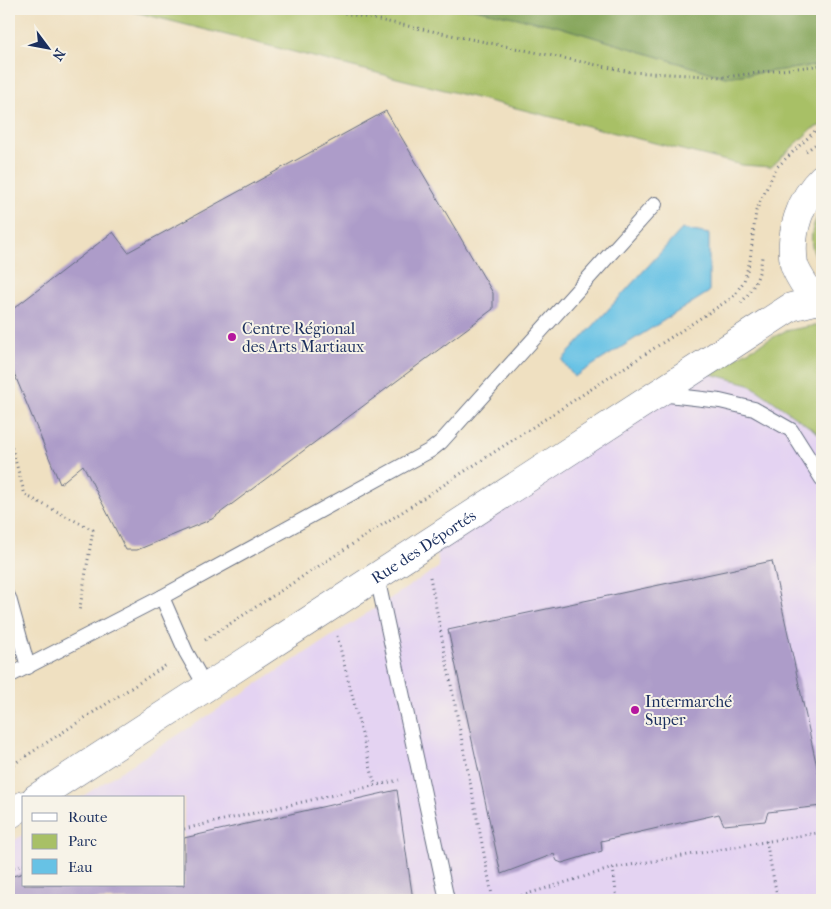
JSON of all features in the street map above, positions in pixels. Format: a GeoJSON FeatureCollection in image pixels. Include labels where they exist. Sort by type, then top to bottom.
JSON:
{"type":"FeatureCollection","features":[{"type":"Feature","properties":{"kind":"street","name":"Rue des Déportés"},"geometry":{"type":"LineString","coordinates":[[39,796],[660,394],[791,307],[818,302],[794,265],[793,233],[803,202],[822,178]]}},
{"type":"Feature","properties":{"kind":"street"},"geometry":{"type":"LineString","coordinates":[[9,815],[22,807]]}},
{"type":"Feature","properties":{"kind":"lane"},"geometry":{"type":"LineString","coordinates":[[9,676],[162,597],[431,450],[448,434],[655,204]]}},
{"type":"Feature","properties":{"kind":"lane"},"geometry":{"type":"LineString","coordinates":[[660,394],[720,401],[754,409],[791,430],[822,480]]}},
{"type":"Feature","properties":{"kind":"lane"},"geometry":{"type":"LineString","coordinates":[[377,577],[447,900]]}},
{"type":"Feature","properties":{"kind":"lane"},"geometry":{"type":"LineString","coordinates":[[162,597],[186,652],[206,687]]}},
{"type":"Feature","properties":{"kind":"lane"},"geometry":{"type":"LineString","coordinates":[[9,598],[28,667]]}},
{"type":"Feature","properties":{"kind":"path"},"geometry":{"type":"LineString","coordinates":[[325,9],[631,72],[725,76],[822,65]]}},
{"type":"Feature","properties":{"kind":"path"},"geometry":{"type":"LineString","coordinates":[[9,767],[733,297],[744,281],[750,260],[756,210],[776,168],[815,131],[822,128]]}},
{"type":"Feature","properties":{"kind":"path"},"geometry":{"type":"LineString","coordinates":[[800,158],[822,140]]}},
{"type":"Feature","properties":{"kind":"path"},"geometry":{"type":"LineString","coordinates":[[738,307],[755,284],[761,272],[763,252]]}},
{"type":"Feature","properties":{"kind":"path"},"geometry":{"type":"LineString","coordinates":[[9,438],[25,495],[93,530],[75,643]]}},
{"type":"Feature","properties":{"kind":"path"},"geometry":{"type":"LineString","coordinates":[[424,546],[492,900]]}},
{"type":"Feature","properties":{"kind":"path"},"geometry":{"type":"LineString","coordinates":[[330,607],[375,785]]}},
{"type":"Feature","properties":{"kind":"path"},"geometry":{"type":"LineString","coordinates":[[185,829],[419,775]]}},
{"type":"Feature","properties":{"kind":"path"},"geometry":{"type":"LineString","coordinates":[[508,900],[613,868],[822,832]]}},
{"type":"Feature","properties":{"kind":"path"},"geometry":{"type":"LineString","coordinates":[[766,841],[778,900]]}},
{"type":"Feature","properties":{"kind":"path"},"geometry":{"type":"LineString","coordinates":[[9,869],[22,866]]}},
{"type":"Feature","properties":{"kind":"path"},"geometry":{"type":"LineString","coordinates":[[613,868],[618,900]]}},
{"type":"Feature","properties":{"kind":"shaded area"},"geometry":{"type":"Polygon","coordinates":[[[696,370],[749,384],[822,436],[822,900],[9,900],[9,844],[22,835],[22,886],[185,886],[185,796],[83,796],[439,567],[435,539],[696,370]]]}},
{"type":"Feature","properties":{"kind":"green space"},"geometry":{"type":"Polygon","coordinates":[[[123,9],[476,9],[557,26],[725,77],[822,65],[822,125],[812,129],[771,167],[742,165],[123,9]]]}},
{"type":"Feature","properties":{"kind":"green space"},"geometry":{"type":"Polygon","coordinates":[[[474,9],[822,9],[822,65],[725,77],[557,26],[474,9]]]}},
{"type":"Feature","properties":{"kind":"green space"},"geometry":{"type":"Polygon","coordinates":[[[822,209],[822,265],[814,252],[812,237],[815,222],[822,209]]]}},
{"type":"Feature","properties":{"kind":"green space"},"geometry":{"type":"Polygon","coordinates":[[[822,324],[822,436],[749,384],[707,373],[785,331],[822,324]]]}},
{"type":"Feature","properties":{"kind":"water"},"geometry":{"type":"Polygon","coordinates":[[[682,229],[709,234],[709,292],[574,377],[562,360],[682,229]]]}},
{"type":"Feature","properties":{"kind":"building","name":"Centre Régional des Arts Martiaux"},"geometry":{"type":"Polygon","coordinates":[[[386,111],[493,293],[493,309],[212,519],[137,550],[126,550],[83,465],[60,484],[9,361],[9,312],[113,232],[128,252],[386,111]]]}},
{"type":"Feature","properties":{"kind":"building","name":"Intermarché Super"},"geometry":{"type":"Polygon","coordinates":[[[772,561],[822,790],[822,806],[768,812],[765,821],[724,825],[719,814],[601,841],[602,851],[562,863],[557,861],[554,854],[501,874],[448,630],[772,561]]]}},
{"type":"Feature","properties":{"kind":"building"},"geometry":{"type":"Polygon","coordinates":[[[397,790],[413,900],[9,900],[9,877],[22,874],[22,886],[185,886],[185,838],[397,790]]]}},
{"type":"Feature","properties":{"kind":"place","name":"Centre Régional des Arts Martiaux"},"geometry":{"type":"Point","coordinates":[232,337]}},
{"type":"Feature","properties":{"kind":"place","name":"Intermarché Super"},"geometry":{"type":"Point","coordinates":[635,710]}}]}
